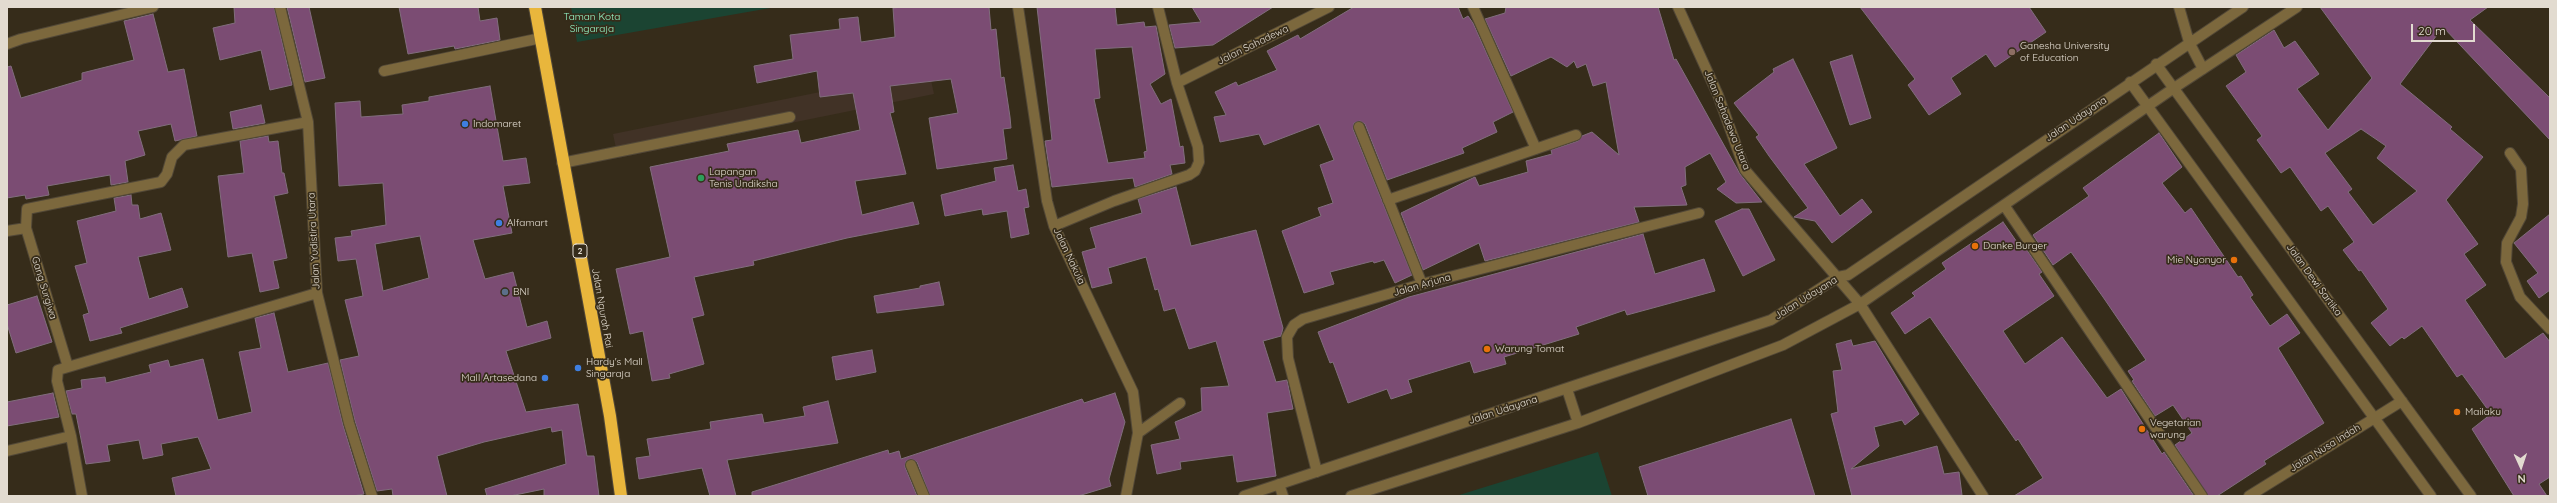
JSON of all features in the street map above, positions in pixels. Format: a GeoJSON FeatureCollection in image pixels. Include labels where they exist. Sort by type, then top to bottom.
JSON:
{"type":"FeatureCollection","features":[{"type":"Feature","properties":{"kind":"highway","name":"Jalan Ngurah Rai"},"geometry":{"type":"LineString","coordinates":[[535,7],[562,163],[607,401],[621,496]]}},
{"type":"Feature","properties":{"kind":"street"},"geometry":{"type":"LineString","coordinates":[[7,44],[21,39],[153,7]]}},
{"type":"Feature","properties":{"kind":"street","name":"Jalan Yudistira Utara"},"geometry":{"type":"LineString","coordinates":[[280,7],[308,122],[317,293],[349,423],[372,496]]}},
{"type":"Feature","properties":{"kind":"street","name":"Jalan Nakula"},"geometry":{"type":"LineString","coordinates":[[1018,7],[1047,201],[1054,226],[1133,392],[1138,433],[1126,496]]}},
{"type":"Feature","properties":{"kind":"street"},"geometry":{"type":"LineString","coordinates":[[1054,226],[1114,201],[1189,176],[1195,170],[1199,162],[1198,147],[1177,83],[1158,7]]}},
{"type":"Feature","properties":{"kind":"street","name":"Jalan Sahadewa"},"geometry":{"type":"LineString","coordinates":[[1177,83],[1329,7]]}},
{"type":"Feature","properties":{"kind":"street"},"geometry":{"type":"LineString","coordinates":[[1473,7],[1536,150]]}},
{"type":"Feature","properties":{"kind":"street","name":"Jalan Sahadewa Utara"},"geometry":{"type":"LineString","coordinates":[[1678,7],[1718,95],[1745,170],[1860,304],[1983,496]]}},
{"type":"Feature","properties":{"kind":"street"},"geometry":{"type":"LineString","coordinates":[[2179,7],[2189,42],[2202,69]]}},
{"type":"Feature","properties":{"kind":"street","name":"Jalan Udayana"},"geometry":{"type":"LineString","coordinates":[[1244,496],[1771,320],[1838,277],[1848,275],[2156,64],[2243,7]]}},
{"type":"Feature","properties":{"kind":"street"},"geometry":{"type":"LineString","coordinates":[[1351,496],[1578,423],[1783,345],[1860,304],[2174,88],[2297,7]]}},
{"type":"Feature","properties":{"kind":"street"},"geometry":{"type":"LineString","coordinates":[[384,71],[541,38]]}},
{"type":"Feature","properties":{"kind":"street","name":"Jalan Dewi Sartika"},"geometry":{"type":"LineString","coordinates":[[2156,64],[2471,496]]}},
{"type":"Feature","properties":{"kind":"street"},"geometry":{"type":"LineString","coordinates":[[2130,82],[2149,106],[2431,496]]}},
{"type":"Feature","properties":{"kind":"street"},"geometry":{"type":"LineString","coordinates":[[562,163],[790,117]]}},
{"type":"Feature","properties":{"kind":"street","name":"Gang Surgiwa"},"geometry":{"type":"LineString","coordinates":[[82,496],[71,436],[57,381],[63,368],[26,228],[27,209],[161,182],[167,174],[172,157],[184,144],[308,122]]}},
{"type":"Feature","properties":{"kind":"street"},"geometry":{"type":"LineString","coordinates":[[1358,127],[1422,284]]}},
{"type":"Feature","properties":{"kind":"street"},"geometry":{"type":"LineString","coordinates":[[1388,200],[1576,135]]}},
{"type":"Feature","properties":{"kind":"street"},"geometry":{"type":"LineString","coordinates":[[2510,153],[2521,169],[2523,204],[2521,217],[2507,243],[2506,262],[2520,297],[2550,329]]}},
{"type":"Feature","properties":{"kind":"street"},"geometry":{"type":"LineString","coordinates":[[2004,205],[2202,496]]}},
{"type":"Feature","properties":{"kind":"street","name":"Jalan Arjuna"},"geometry":{"type":"LineString","coordinates":[[1317,472],[1288,358],[1287,338],[1294,325],[1303,319],[1422,284],[1699,213]]}},
{"type":"Feature","properties":{"kind":"street"},"geometry":{"type":"LineString","coordinates":[[7,231],[26,228]]}},
{"type":"Feature","properties":{"kind":"street"},"geometry":{"type":"LineString","coordinates":[[63,368],[317,293]]}},
{"type":"Feature","properties":{"kind":"street"},"geometry":{"type":"LineString","coordinates":[[1567,389],[1578,423]]}},
{"type":"Feature","properties":{"kind":"street","name":"Jalan Nusa Indah"},"geometry":{"type":"LineString","coordinates":[[2249,496],[2402,401]]}},
{"type":"Feature","properties":{"kind":"street"},"geometry":{"type":"LineString","coordinates":[[1138,433],[1180,403]]}},
{"type":"Feature","properties":{"kind":"street"},"geometry":{"type":"LineString","coordinates":[[7,451],[71,436]]}},
{"type":"Feature","properties":{"kind":"street"},"geometry":{"type":"LineString","coordinates":[[911,465],[924,496]]}},
{"type":"Feature","properties":{"kind":"street"},"geometry":{"type":"LineString","coordinates":[[1279,484],[1283,496]]}},
{"type":"Feature","properties":{"kind":"shaded area"},"geometry":{"type":"Polygon","coordinates":[[[922,38],[934,94],[618,158],[613,134],[825,91],[922,38]]]}},
{"type":"Feature","properties":{"kind":"green space","name":"Taman Kota Singaraja"},"geometry":{"type":"Polygon","coordinates":[[[571,7],[776,7],[577,42],[571,7]]]}},
{"type":"Feature","properties":{"kind":"green space"},"geometry":{"type":"Polygon","coordinates":[[[1598,452],[1612,496],[1456,496],[1598,452]]]}},
{"type":"Feature","properties":{"kind":"building"},"geometry":{"type":"Polygon","coordinates":[[[234,7],[274,7],[292,85],[270,90],[261,50],[220,60],[213,28],[235,23],[234,7]]]}},
{"type":"Feature","properties":{"kind":"building"},"geometry":{"type":"Polygon","coordinates":[[[287,7],[309,7],[325,78],[305,82],[287,7]]]}},
{"type":"Feature","properties":{"kind":"building"},"geometry":{"type":"Polygon","coordinates":[[[399,7],[478,7],[480,21],[497,18],[500,40],[455,49],[454,46],[408,54],[399,7]]]}},
{"type":"Feature","properties":{"kind":"building"},"geometry":{"type":"Polygon","coordinates":[[[989,7],[991,30],[996,29],[1001,78],[1004,77],[1010,117],[1011,128],[1003,129],[1007,159],[937,169],[929,118],[958,113],[951,79],[890,86],[894,112],[890,113],[906,174],[855,181],[862,215],[913,202],[919,224],[847,238],[753,261],[754,265],[694,277],[704,315],[692,318],[704,364],[669,374],[670,378],[652,381],[643,331],[630,334],[616,269],[670,257],[650,167],[729,151],[727,144],[798,130],[801,143],[860,130],[853,93],[820,97],[817,71],[757,83],[754,66],[793,59],[790,35],[840,29],[839,19],[858,17],[861,42],[895,37],[893,8],[989,7]]]}},
{"type":"Feature","properties":{"kind":"building"},"geometry":{"type":"Polygon","coordinates":[[[1037,7],[1115,7],[1117,25],[1144,22],[1145,27],[1156,26],[1165,74],[1150,84],[1161,104],[1171,99],[1180,147],[1183,146],[1185,163],[1170,165],[1172,174],[1135,187],[1133,178],[1052,187],[1045,141],[1052,140],[1037,7]],[[1132,47],[1095,49],[1100,98],[1094,99],[1108,163],[1145,158],[1144,152],[1147,151],[1132,47]]]}},
{"type":"Feature","properties":{"kind":"building"},"geometry":{"type":"Polygon","coordinates":[[[1192,7],[1273,7],[1213,45],[1175,48],[1169,25],[1201,22],[1192,7]]]}},
{"type":"Feature","properties":{"kind":"building"},"geometry":{"type":"Polygon","coordinates":[[[1354,7],[1458,7],[1463,19],[1468,16],[1473,23],[1513,112],[1493,122],[1497,132],[1462,148],[1464,153],[1387,180],[1365,124],[1360,121],[1354,123],[1353,129],[1412,275],[1395,283],[1384,260],[1374,263],[1373,261],[1330,272],[1334,284],[1304,293],[1282,231],[1321,216],[1318,208],[1333,203],[1320,165],[1334,160],[1319,124],[1264,145],[1259,134],[1220,142],[1214,117],[1226,115],[1215,92],[1236,82],[1238,86],[1277,70],[1267,51],[1298,35],[1300,39],[1354,7]]]}},
{"type":"Feature","properties":{"kind":"building"},"geometry":{"type":"Polygon","coordinates":[[[1506,7],[1658,7],[1674,60],[1676,59],[1740,174],[1762,202],[1736,203],[1717,189],[1726,182],[1710,153],[1685,167],[1686,185],[1681,187],[1687,205],[1634,207],[1639,222],[1485,261],[1479,243],[1423,270],[1401,213],[1475,177],[1479,186],[1528,172],[1526,161],[1552,154],[1551,150],[1578,141],[1582,136],[1592,132],[1619,155],[1606,82],[1593,86],[1586,64],[1577,68],[1574,61],[1567,67],[1551,57],[1511,76],[1485,19],[1505,13],[1506,7]]]}},
{"type":"Feature","properties":{"kind":"building"},"geometry":{"type":"Polygon","coordinates":[[[1860,7],[2029,7],[2046,32],[1995,67],[1986,54],[1951,78],[1961,94],[1929,115],[1908,85],[1915,79],[1860,7]]]}},
{"type":"Feature","properties":{"kind":"building"},"geometry":{"type":"Polygon","coordinates":[[[2320,7],[2488,7],[2470,20],[2550,98],[2550,140],[2443,27],[2400,84],[2452,127],[2450,129],[2483,157],[2446,200],[2478,244],[2464,254],[2486,285],[2465,300],[2505,359],[2543,333],[2550,342],[2550,477],[2539,484],[2547,496],[2514,496],[2472,429],[2491,414],[2462,374],[2457,377],[2422,326],[2404,339],[2402,337],[2390,346],[2371,323],[2388,309],[2361,270],[2359,271],[2343,250],[2354,242],[2328,206],[2321,211],[2290,167],[2281,173],[2257,140],[2262,136],[2226,86],[2246,72],[2236,55],[2274,30],[2284,48],[2295,41],[2319,74],[2297,89],[2328,130],[2372,78],[2320,7]],[[2361,129],[2325,153],[2352,189],[2348,192],[2373,225],[2417,191],[2377,158],[2386,146],[2361,129]]]}},
{"type":"Feature","properties":{"kind":"building"},"geometry":{"type":"Polygon","coordinates":[[[153,14],[168,72],[184,69],[197,136],[175,141],[171,124],[138,131],[145,155],[125,161],[128,182],[111,185],[110,175],[47,186],[49,195],[26,199],[25,195],[7,198],[7,67],[11,66],[21,98],[82,80],[82,73],[134,60],[124,21],[153,14]]]}},
{"type":"Feature","properties":{"kind":"building"},"geometry":{"type":"Polygon","coordinates":[[[1852,55],[1871,118],[1850,125],[1830,62],[1852,55]]]}},
{"type":"Feature","properties":{"kind":"building"},"geometry":{"type":"Polygon","coordinates":[[[1793,59],[1837,148],[1804,164],[1840,216],[1862,199],[1872,212],[1832,243],[1815,221],[1794,217],[1808,208],[1756,137],[1759,135],[1734,103],[1774,72],[1773,69],[1793,59]]]}},
{"type":"Feature","properties":{"kind":"building"},"geometry":{"type":"Polygon","coordinates":[[[490,86],[503,161],[526,158],[530,183],[503,186],[512,233],[473,240],[485,279],[513,272],[527,327],[547,321],[551,338],[506,351],[526,412],[578,404],[587,456],[594,456],[599,496],[544,496],[544,489],[510,496],[487,496],[485,489],[566,464],[562,430],[552,432],[551,427],[484,442],[437,456],[447,496],[393,496],[392,489],[377,491],[355,421],[340,360],[359,356],[345,300],[363,296],[356,259],[338,261],[335,238],[352,236],[351,231],[386,225],[383,183],[339,186],[335,103],[360,101],[361,117],[403,114],[402,105],[429,101],[429,97],[490,86]],[[420,236],[375,244],[383,291],[429,278],[420,236]]]}},
{"type":"Feature","properties":{"kind":"building"},"geometry":{"type":"Polygon","coordinates":[[[261,105],[265,123],[233,129],[230,112],[261,105]]]}},
{"type":"Feature","properties":{"kind":"building"},"geometry":{"type":"Polygon","coordinates":[[[2159,133],[2182,167],[2162,183],[2185,213],[2191,208],[2238,277],[2241,276],[2253,295],[2250,297],[2270,326],[2287,314],[2300,333],[2278,348],[2324,423],[2264,461],[2266,464],[2217,496],[2208,496],[2175,445],[2192,433],[2173,405],[2155,416],[2132,381],[2134,380],[2128,371],[2146,360],[2103,297],[2071,252],[2053,265],[2033,235],[2089,196],[2083,188],[2159,133]]]}},
{"type":"Feature","properties":{"kind":"building"},"geometry":{"type":"Polygon","coordinates":[[[268,136],[269,142],[278,141],[282,173],[284,173],[288,193],[274,196],[287,258],[273,261],[279,288],[260,292],[252,253],[228,257],[218,176],[244,173],[240,141],[268,136]]]}},
{"type":"Feature","properties":{"kind":"building"},"geometry":{"type":"Polygon","coordinates":[[[1013,165],[1018,191],[1026,189],[1029,207],[1024,208],[1029,234],[1011,238],[1007,211],[983,215],[982,209],[945,216],[941,195],[996,181],[994,168],[1013,165]]]}},
{"type":"Feature","properties":{"kind":"building"},"geometry":{"type":"Polygon","coordinates":[[[1176,187],[1191,246],[1256,230],[1283,328],[1281,336],[1263,341],[1276,382],[1287,380],[1293,409],[1267,413],[1276,476],[1237,482],[1233,455],[1180,462],[1181,469],[1157,474],[1151,445],[1180,439],[1175,422],[1202,411],[1201,388],[1229,386],[1216,341],[1189,349],[1175,308],[1164,311],[1158,289],[1155,290],[1146,257],[1108,268],[1112,283],[1092,288],[1082,252],[1096,248],[1090,228],[1142,213],[1138,199],[1176,187]]]}},
{"type":"Feature","properties":{"kind":"building"},"geometry":{"type":"Polygon","coordinates":[[[131,195],[132,205],[138,205],[140,219],[161,213],[171,250],[138,257],[149,299],[182,288],[188,307],[120,328],[122,333],[90,341],[83,315],[89,313],[75,266],[87,263],[77,221],[116,211],[114,198],[131,195]]]}},
{"type":"Feature","properties":{"kind":"building"},"geometry":{"type":"Polygon","coordinates":[[[1742,209],[1749,209],[1775,260],[1743,276],[1715,221],[1742,209]]]}},
{"type":"Feature","properties":{"kind":"building"},"geometry":{"type":"Polygon","coordinates":[[[2550,214],[2550,290],[2539,298],[2527,281],[2538,273],[2514,243],[2550,214]]]}},
{"type":"Feature","properties":{"kind":"building"},"geometry":{"type":"Polygon","coordinates":[[[2003,222],[2019,245],[2022,243],[2042,272],[2039,274],[2054,296],[2003,331],[2025,364],[2062,337],[2107,398],[2121,389],[2162,454],[2164,452],[2194,496],[2014,496],[2043,478],[2018,439],[2016,441],[1930,317],[1905,334],[1891,313],[1915,296],[1912,293],[1946,269],[1942,263],[2003,222]]]}},
{"type":"Feature","properties":{"kind":"building"},"geometry":{"type":"Polygon","coordinates":[[[1643,234],[1655,274],[1704,259],[1715,291],[1627,315],[1625,310],[1576,327],[1579,334],[1504,357],[1506,364],[1474,373],[1470,361],[1408,380],[1412,392],[1391,399],[1387,389],[1348,403],[1333,362],[1330,363],[1318,332],[1409,297],[1643,234]]]}},
{"type":"Feature","properties":{"kind":"building"},"geometry":{"type":"Polygon","coordinates":[[[939,282],[944,305],[877,313],[874,296],[920,288],[920,286],[939,282]]]}},
{"type":"Feature","properties":{"kind":"building"},"geometry":{"type":"Polygon","coordinates":[[[37,296],[52,342],[16,353],[7,324],[7,305],[37,296]]]}},
{"type":"Feature","properties":{"kind":"building"},"geometry":{"type":"Polygon","coordinates":[[[274,313],[288,372],[328,363],[343,425],[364,494],[353,496],[176,496],[172,478],[211,469],[198,437],[161,444],[163,455],[143,459],[139,440],[107,445],[110,461],[86,464],[76,414],[72,414],[66,391],[82,388],[81,380],[105,377],[106,383],[151,372],[149,365],[168,360],[170,367],[203,359],[218,420],[252,412],[239,352],[261,348],[255,318],[274,313]]]}},
{"type":"Feature","properties":{"kind":"building"},"geometry":{"type":"Polygon","coordinates":[[[1851,340],[1853,346],[1875,341],[1919,414],[1905,425],[1902,420],[1874,427],[1879,446],[1851,469],[1937,446],[1944,474],[1959,472],[1962,495],[1852,496],[1831,414],[1838,412],[1833,371],[1842,370],[1836,344],[1851,340]]]}},
{"type":"Feature","properties":{"kind":"building"},"geometry":{"type":"Polygon","coordinates":[[[872,350],[876,372],[836,380],[832,357],[872,350]]]}},
{"type":"Feature","properties":{"kind":"building"},"geometry":{"type":"Polygon","coordinates":[[[53,393],[59,417],[7,426],[7,402],[53,393]]]}},
{"type":"Feature","properties":{"kind":"building"},"geometry":{"type":"Polygon","coordinates":[[[1115,393],[1125,422],[1109,479],[1111,486],[1078,496],[930,496],[917,462],[911,459],[906,461],[905,467],[917,496],[752,496],[752,492],[888,450],[889,454],[899,451],[901,459],[1082,399],[1084,403],[1115,393]]]}},
{"type":"Feature","properties":{"kind":"building"},"geometry":{"type":"Polygon","coordinates":[[[828,401],[838,443],[727,460],[736,496],[710,496],[702,468],[639,479],[636,458],[650,456],[647,439],[711,429],[710,422],[762,414],[764,423],[805,416],[803,407],[828,401]]]}},
{"type":"Feature","properties":{"kind":"building"},"geometry":{"type":"Polygon","coordinates":[[[1791,419],[1815,496],[1648,496],[1639,467],[1791,419]]]}},
{"type":"Feature","properties":{"kind":"place","name":"Ganesha University of Education"},"geometry":{"type":"Point","coordinates":[2012,52]}},
{"type":"Feature","properties":{"kind":"place","name":"Indomaret"},"geometry":{"type":"Point","coordinates":[465,124]}},
{"type":"Feature","properties":{"kind":"place","name":"Lapangan Tenis Undiksha"},"geometry":{"type":"Point","coordinates":[701,178]}},
{"type":"Feature","properties":{"kind":"place","name":"Alfamart"},"geometry":{"type":"Point","coordinates":[499,223]}},
{"type":"Feature","properties":{"kind":"place","name":"Danke Burger"},"geometry":{"type":"Point","coordinates":[1975,246]}},
{"type":"Feature","properties":{"kind":"place","name":"Mie Nyonyor"},"geometry":{"type":"Point","coordinates":[2234,260]}},
{"type":"Feature","properties":{"kind":"place","name":"BNI"},"geometry":{"type":"Point","coordinates":[505,292]}},
{"type":"Feature","properties":{"kind":"place","name":"Warung Tomat"},"geometry":{"type":"Point","coordinates":[1487,349]}},
{"type":"Feature","properties":{"kind":"place","name":"Hardy's Mall Singaraja"},"geometry":{"type":"Point","coordinates":[578,368]}},
{"type":"Feature","properties":{"kind":"place","name":"Mall Artasedana"},"geometry":{"type":"Point","coordinates":[545,378]}},
{"type":"Feature","properties":{"kind":"place","name":"Mailaku"},"geometry":{"type":"Point","coordinates":[2457,412]}},
{"type":"Feature","properties":{"kind":"place","name":"Vegetarian warung"},"geometry":{"type":"Point","coordinates":[2142,429]}}]}
